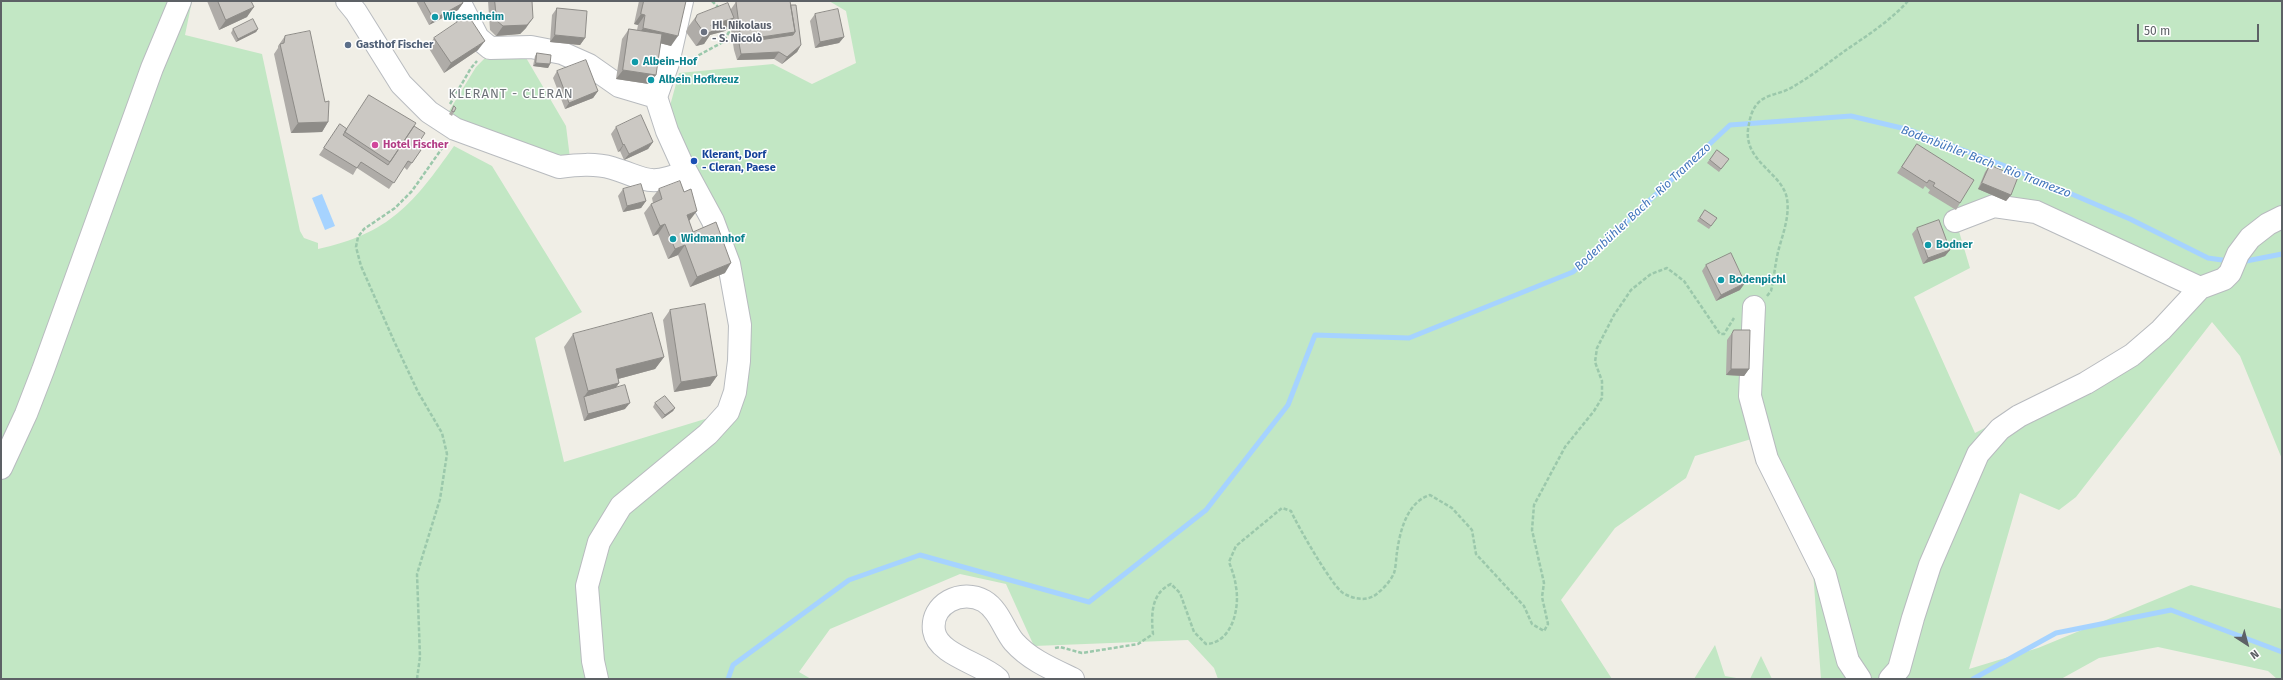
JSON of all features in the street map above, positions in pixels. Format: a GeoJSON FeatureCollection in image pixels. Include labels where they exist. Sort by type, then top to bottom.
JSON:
{"type":"FeatureCollection","features":[{"type":"Feature","properties":{"kind":"street"},"geometry":{"type":"LineString","coordinates":[[1,468],[26,414],[43,370],[152,68],[180,1]]}},
{"type":"Feature","properties":{"kind":"street"},"geometry":{"type":"LineString","coordinates":[[347,1],[356,12],[401,84],[447,124],[559,167],[576,165],[611,168],[645,181],[664,181],[686,172]]}},
{"type":"Feature","properties":{"kind":"street"},"geometry":{"type":"LineString","coordinates":[[459,1],[478,38],[490,48],[531,47],[562,53],[589,65],[619,86],[656,97]]}},
{"type":"Feature","properties":{"kind":"street"},"geometry":{"type":"LineString","coordinates":[[597,679],[593,660],[587,586],[599,542],[621,506],[708,434],[728,412],[735,392],[739,361],[740,324],[729,264],[713,221],[686,172],[666,130],[656,97],[668,63],[682,1]]}},
{"type":"Feature","properties":{"kind":"street"},"geometry":{"type":"LineString","coordinates":[[1955,221],[1994,206],[2036,212],[2200,288]]}},
{"type":"Feature","properties":{"kind":"street"},"geometry":{"type":"LineString","coordinates":[[1890,679],[1899,669],[1912,618],[1930,565],[1978,454],[2000,429],[2019,416],[2086,383],[2132,355],[2161,330],[2200,288],[2224,279],[2250,238],[2268,224],[2282,217]]}},
{"type":"Feature","properties":{"kind":"street"},"geometry":{"type":"LineString","coordinates":[[1754,306],[1750,396],[1766,452],[1825,575],[1848,661],[1860,679]]}},
{"type":"Feature","properties":{"kind":"street"},"geometry":{"type":"LineString","coordinates":[[998,679],[971,662],[951,654],[939,642],[934,631],[936,619],[940,608],[948,601],[961,596],[973,596],[985,601],[1001,620],[1014,642],[1039,663],[1073,679]]}},
{"type":"Feature","properties":{"kind":"path"},"geometry":{"type":"LineString","coordinates":[[712,1],[723,12]]}},
{"type":"Feature","properties":{"kind":"path"},"geometry":{"type":"LineString","coordinates":[[1039,663],[1047,652],[1060,646],[1082,653],[1138,644],[1153,634],[1152,619],[1155,598],[1163,588],[1171,584],[1180,593],[1194,632],[1206,644],[1214,644],[1223,636],[1234,621],[1237,588],[1229,562],[1236,546],[1282,508],[1291,511],[1310,546],[1342,592],[1365,600],[1374,597],[1385,587],[1394,573],[1402,529],[1412,507],[1423,497],[1430,495],[1452,508],[1472,530],[1476,554],[1524,606],[1532,624],[1544,631],[1548,624],[1542,597],[1544,583],[1532,530],[1534,505],[1565,447],[1594,411],[1602,398],[1602,381],[1595,362],[1596,348],[1614,315],[1631,290],[1651,274],[1667,268],[1684,281],[1720,334],[1724,334],[1735,315],[1743,309],[1762,304],[1771,291],[1777,254],[1785,228],[1787,198],[1779,182],[1760,164],[1751,148],[1747,132],[1751,115],[1756,105],[1768,95],[1787,90],[1813,74],[1896,14],[1908,1]]}},
{"type":"Feature","properties":{"kind":"path"},"geometry":{"type":"LineString","coordinates":[[668,63],[684,64],[722,42],[728,32],[725,19]]}},
{"type":"Feature","properties":{"kind":"path"},"geometry":{"type":"LineString","coordinates":[[417,679],[420,657],[417,574],[440,499],[447,454],[442,433],[418,392],[394,341],[361,266],[356,247],[358,237],[364,229],[395,208],[412,191],[447,124],[470,68],[490,48]]}},
{"type":"Feature","properties":{"kind":"green space"},"geometry":{"type":"Polygon","coordinates":[[[1,1],[192,1],[185,35],[262,54],[300,231],[304,238],[318,243],[318,249],[343,243],[364,235],[382,225],[398,213],[426,184],[454,146],[492,166],[582,312],[535,338],[564,462],[728,412],[740,325],[668,113],[679,73],[773,64],[812,84],[856,63],[846,11],[829,1],[2282,1],[2282,459],[2240,356],[2212,322],[2076,497],[2059,510],[2020,493],[1969,669],[2038,648],[2191,585],[2282,609],[2282,679],[2277,679],[2268,671],[2158,647],[2099,658],[2061,679],[1821,679],[1812,558],[1758,437],[1695,456],[1686,478],[1615,528],[1561,600],[1612,679],[1218,679],[1214,668],[1188,640],[1034,646],[1006,584],[960,574],[830,629],[799,672],[811,679],[1,679],[1,1]],[[2013,210],[1958,228],[1970,268],[1914,297],[1975,433],[2037,401],[2141,340],[2192,290],[2013,210]]]}},
{"type":"Feature","properties":{"kind":"green space"},"geometry":{"type":"Polygon","coordinates":[[[488,55],[525,56],[566,126],[570,158],[555,158],[446,116],[476,67],[488,55]]]}},
{"type":"Feature","properties":{"kind":"green space"},"geometry":{"type":"Polygon","coordinates":[[[1715,645],[1725,676],[1742,679],[1694,679],[1715,645]]]}},
{"type":"Feature","properties":{"kind":"green space"},"geometry":{"type":"Polygon","coordinates":[[[1761,656],[1772,679],[1750,679],[1761,656]]]}},
{"type":"Feature","properties":{"kind":"water"},"geometry":{"type":"Polygon","coordinates":[[[322,194],[335,226],[325,230],[312,198],[322,194]]]}},
{"type":"Feature","properties":{"kind":"building"},"geometry":{"type":"Polygon","coordinates":[[[218,1],[251,1],[254,7],[226,20],[218,1]]]}},
{"type":"Feature","properties":{"kind":"building"},"geometry":{"type":"Polygon","coordinates":[[[424,1],[462,1],[463,3],[434,19],[424,1]]]}},
{"type":"Feature","properties":{"kind":"building"},"geometry":{"type":"Polygon","coordinates":[[[495,1],[532,1],[533,18],[527,25],[503,26],[497,21],[495,1]]]}},
{"type":"Feature","properties":{"kind":"building"},"geometry":{"type":"Polygon","coordinates":[[[644,1],[686,1],[678,36],[643,28],[645,15],[641,14],[644,1]]]}},
{"type":"Feature","properties":{"kind":"building"},"geometry":{"type":"Polygon","coordinates":[[[790,1],[795,32],[741,40],[736,2],[790,1]]]}},
{"type":"Feature","properties":{"kind":"building"},"geometry":{"type":"Polygon","coordinates":[[[728,3],[734,18],[711,25],[713,31],[705,34],[695,20],[697,15],[728,3]]]}},
{"type":"Feature","properties":{"kind":"building"},"geometry":{"type":"Polygon","coordinates":[[[791,5],[796,5],[801,45],[787,57],[779,52],[741,54],[739,43],[793,35],[795,32],[791,5]]]}},
{"type":"Feature","properties":{"kind":"building"},"geometry":{"type":"Polygon","coordinates":[[[557,8],[587,11],[585,38],[555,35],[557,8]]]}},
{"type":"Feature","properties":{"kind":"building"},"geometry":{"type":"Polygon","coordinates":[[[838,9],[844,37],[820,42],[815,14],[838,9]]]}},
{"type":"Feature","properties":{"kind":"building"},"geometry":{"type":"Polygon","coordinates":[[[468,15],[485,41],[451,63],[434,38],[468,15]]]}},
{"type":"Feature","properties":{"kind":"building"},"geometry":{"type":"Polygon","coordinates":[[[253,19],[258,29],[238,39],[233,29],[253,19]]]}},
{"type":"Feature","properties":{"kind":"building","name":"Albein-Hof"},"geometry":{"type":"Polygon","coordinates":[[[629,29],[662,34],[656,75],[623,70],[629,29]]]}},
{"type":"Feature","properties":{"kind":"building"},"geometry":{"type":"Polygon","coordinates":[[[310,31],[325,102],[329,101],[328,122],[298,123],[280,44],[284,43],[285,36],[310,31]]]}},
{"type":"Feature","properties":{"kind":"building"},"geometry":{"type":"Polygon","coordinates":[[[537,53],[551,55],[550,64],[536,63],[537,53]]]}},
{"type":"Feature","properties":{"kind":"building"},"geometry":{"type":"Polygon","coordinates":[[[586,60],[598,91],[569,103],[557,71],[586,60]]]}},
{"type":"Feature","properties":{"kind":"building"},"geometry":{"type":"Polygon","coordinates":[[[369,95],[416,123],[390,162],[345,132],[369,95]]]}},
{"type":"Feature","properties":{"kind":"building"},"geometry":{"type":"Polygon","coordinates":[[[454,106],[456,108],[454,112],[452,111],[454,106]]]}},
{"type":"Feature","properties":{"kind":"building"},"geometry":{"type":"Polygon","coordinates":[[[641,115],[653,142],[629,154],[624,144],[623,145],[616,127],[641,115]]]}},
{"type":"Feature","properties":{"kind":"building"},"geometry":{"type":"Polygon","coordinates":[[[340,124],[347,129],[343,135],[388,165],[414,126],[425,133],[416,147],[421,150],[412,163],[408,161],[394,183],[361,162],[357,168],[324,148],[340,124]]]}},
{"type":"Feature","properties":{"kind":"building"},"geometry":{"type":"Polygon","coordinates":[[[1917,144],[1974,180],[1960,203],[1933,186],[1935,183],[1929,180],[1927,183],[1902,167],[1917,144]]]}},
{"type":"Feature","properties":{"kind":"building"},"geometry":{"type":"Polygon","coordinates":[[[1717,150],[1729,159],[1721,169],[1710,160],[1717,150]]]}},
{"type":"Feature","properties":{"kind":"building"},"geometry":{"type":"Polygon","coordinates":[[[1990,165],[2018,177],[2011,195],[1982,183],[1990,165]]]}},
{"type":"Feature","properties":{"kind":"building","name":"Widmannhof"},"geometry":{"type":"Polygon","coordinates":[[[680,181],[684,192],[691,189],[697,211],[687,215],[693,232],[716,222],[731,263],[697,277],[685,245],[675,249],[665,224],[660,226],[651,204],[662,199],[659,189],[680,181]]]}},
{"type":"Feature","properties":{"kind":"building"},"geometry":{"type":"Polygon","coordinates":[[[641,184],[646,201],[627,206],[623,189],[641,184]]]}},
{"type":"Feature","properties":{"kind":"building"},"geometry":{"type":"Polygon","coordinates":[[[1705,210],[1717,218],[1711,226],[1700,218],[1705,210]]]}},
{"type":"Feature","properties":{"kind":"building","name":"Bodner"},"geometry":{"type":"Polygon","coordinates":[[[1939,220],[1950,250],[1928,258],[1917,228],[1939,220]]]}},
{"type":"Feature","properties":{"kind":"building","name":"Bodenpichl"},"geometry":{"type":"Polygon","coordinates":[[[1731,253],[1745,283],[1721,295],[1706,265],[1731,253]]]}},
{"type":"Feature","properties":{"kind":"building"},"geometry":{"type":"Polygon","coordinates":[[[705,304],[717,376],[681,382],[670,310],[705,304]]]}},
{"type":"Feature","properties":{"kind":"building"},"geometry":{"type":"Polygon","coordinates":[[[652,313],[664,357],[616,369],[619,383],[588,391],[573,334],[652,313]]]}},
{"type":"Feature","properties":{"kind":"building"},"geometry":{"type":"Polygon","coordinates":[[[1734,330],[1750,330],[1749,369],[1731,369],[1732,334],[1734,330]]]}},
{"type":"Feature","properties":{"kind":"building"},"geometry":{"type":"Polygon","coordinates":[[[625,385],[630,403],[588,414],[584,397],[625,385]]]}},
{"type":"Feature","properties":{"kind":"building"},"geometry":{"type":"Polygon","coordinates":[[[665,396],[675,408],[665,415],[655,403],[665,396]]]}},
{"type":"Feature","properties":{"kind":"waterway","name":"Bodenbühler Bach - Rio Tramezzo"},"geometry":{"type":"LineString","coordinates":[[728,679],[733,665],[849,580],[920,555],[1089,602],[1206,510],[1288,405],[1315,335],[1409,338],[1573,272],[1730,125],[1851,116],[1910,130],[2013,169],[2130,219],[2208,258],[2229,261]]}},
{"type":"Feature","properties":{"kind":"waterway","name":"Bodenbühler Bach - Rio Tramezzo"},"geometry":{"type":"LineString","coordinates":[[2241,262],[2282,254]]}},
{"type":"Feature","properties":{"kind":"waterway"},"geometry":{"type":"LineString","coordinates":[[1973,679],[2056,633],[2171,610],[2282,652]]}},
{"type":"Feature","properties":{"kind":"place","name":"Wiesenheim"},"geometry":{"type":"Point","coordinates":[435,17]}},
{"type":"Feature","properties":{"kind":"place","name":"Hl. Nikolaus - S. Nicolò"},"geometry":{"type":"Point","coordinates":[704,32]}},
{"type":"Feature","properties":{"kind":"place","name":"Gasthof Fischer"},"geometry":{"type":"Point","coordinates":[348,45]}},
{"type":"Feature","properties":{"kind":"place","name":"Albein-Hof"},"geometry":{"type":"Point","coordinates":[635,62]}},
{"type":"Feature","properties":{"kind":"place","name":"Albein Hofkreuz"},"geometry":{"type":"Point","coordinates":[651,80]}},
{"type":"Feature","properties":{"kind":"place","name":"Hotel Fischer"},"geometry":{"type":"Point","coordinates":[375,145]}},
{"type":"Feature","properties":{"kind":"place","name":"Klerant, Dorf - Cleran, Paese"},"geometry":{"type":"Point","coordinates":[694,161]}},
{"type":"Feature","properties":{"kind":"place","name":"Widmannhof"},"geometry":{"type":"Point","coordinates":[673,239]}},
{"type":"Feature","properties":{"kind":"place","name":"Bodner"},"geometry":{"type":"Point","coordinates":[1928,245]}},
{"type":"Feature","properties":{"kind":"place","name":"Bodenpichl"},"geometry":{"type":"Point","coordinates":[1721,280]}},
{"type":"Feature","properties":{"kind":"district","name":"KLERANT - CLERAN"},"geometry":{"type":"Point","coordinates":[511,94]}}]}
